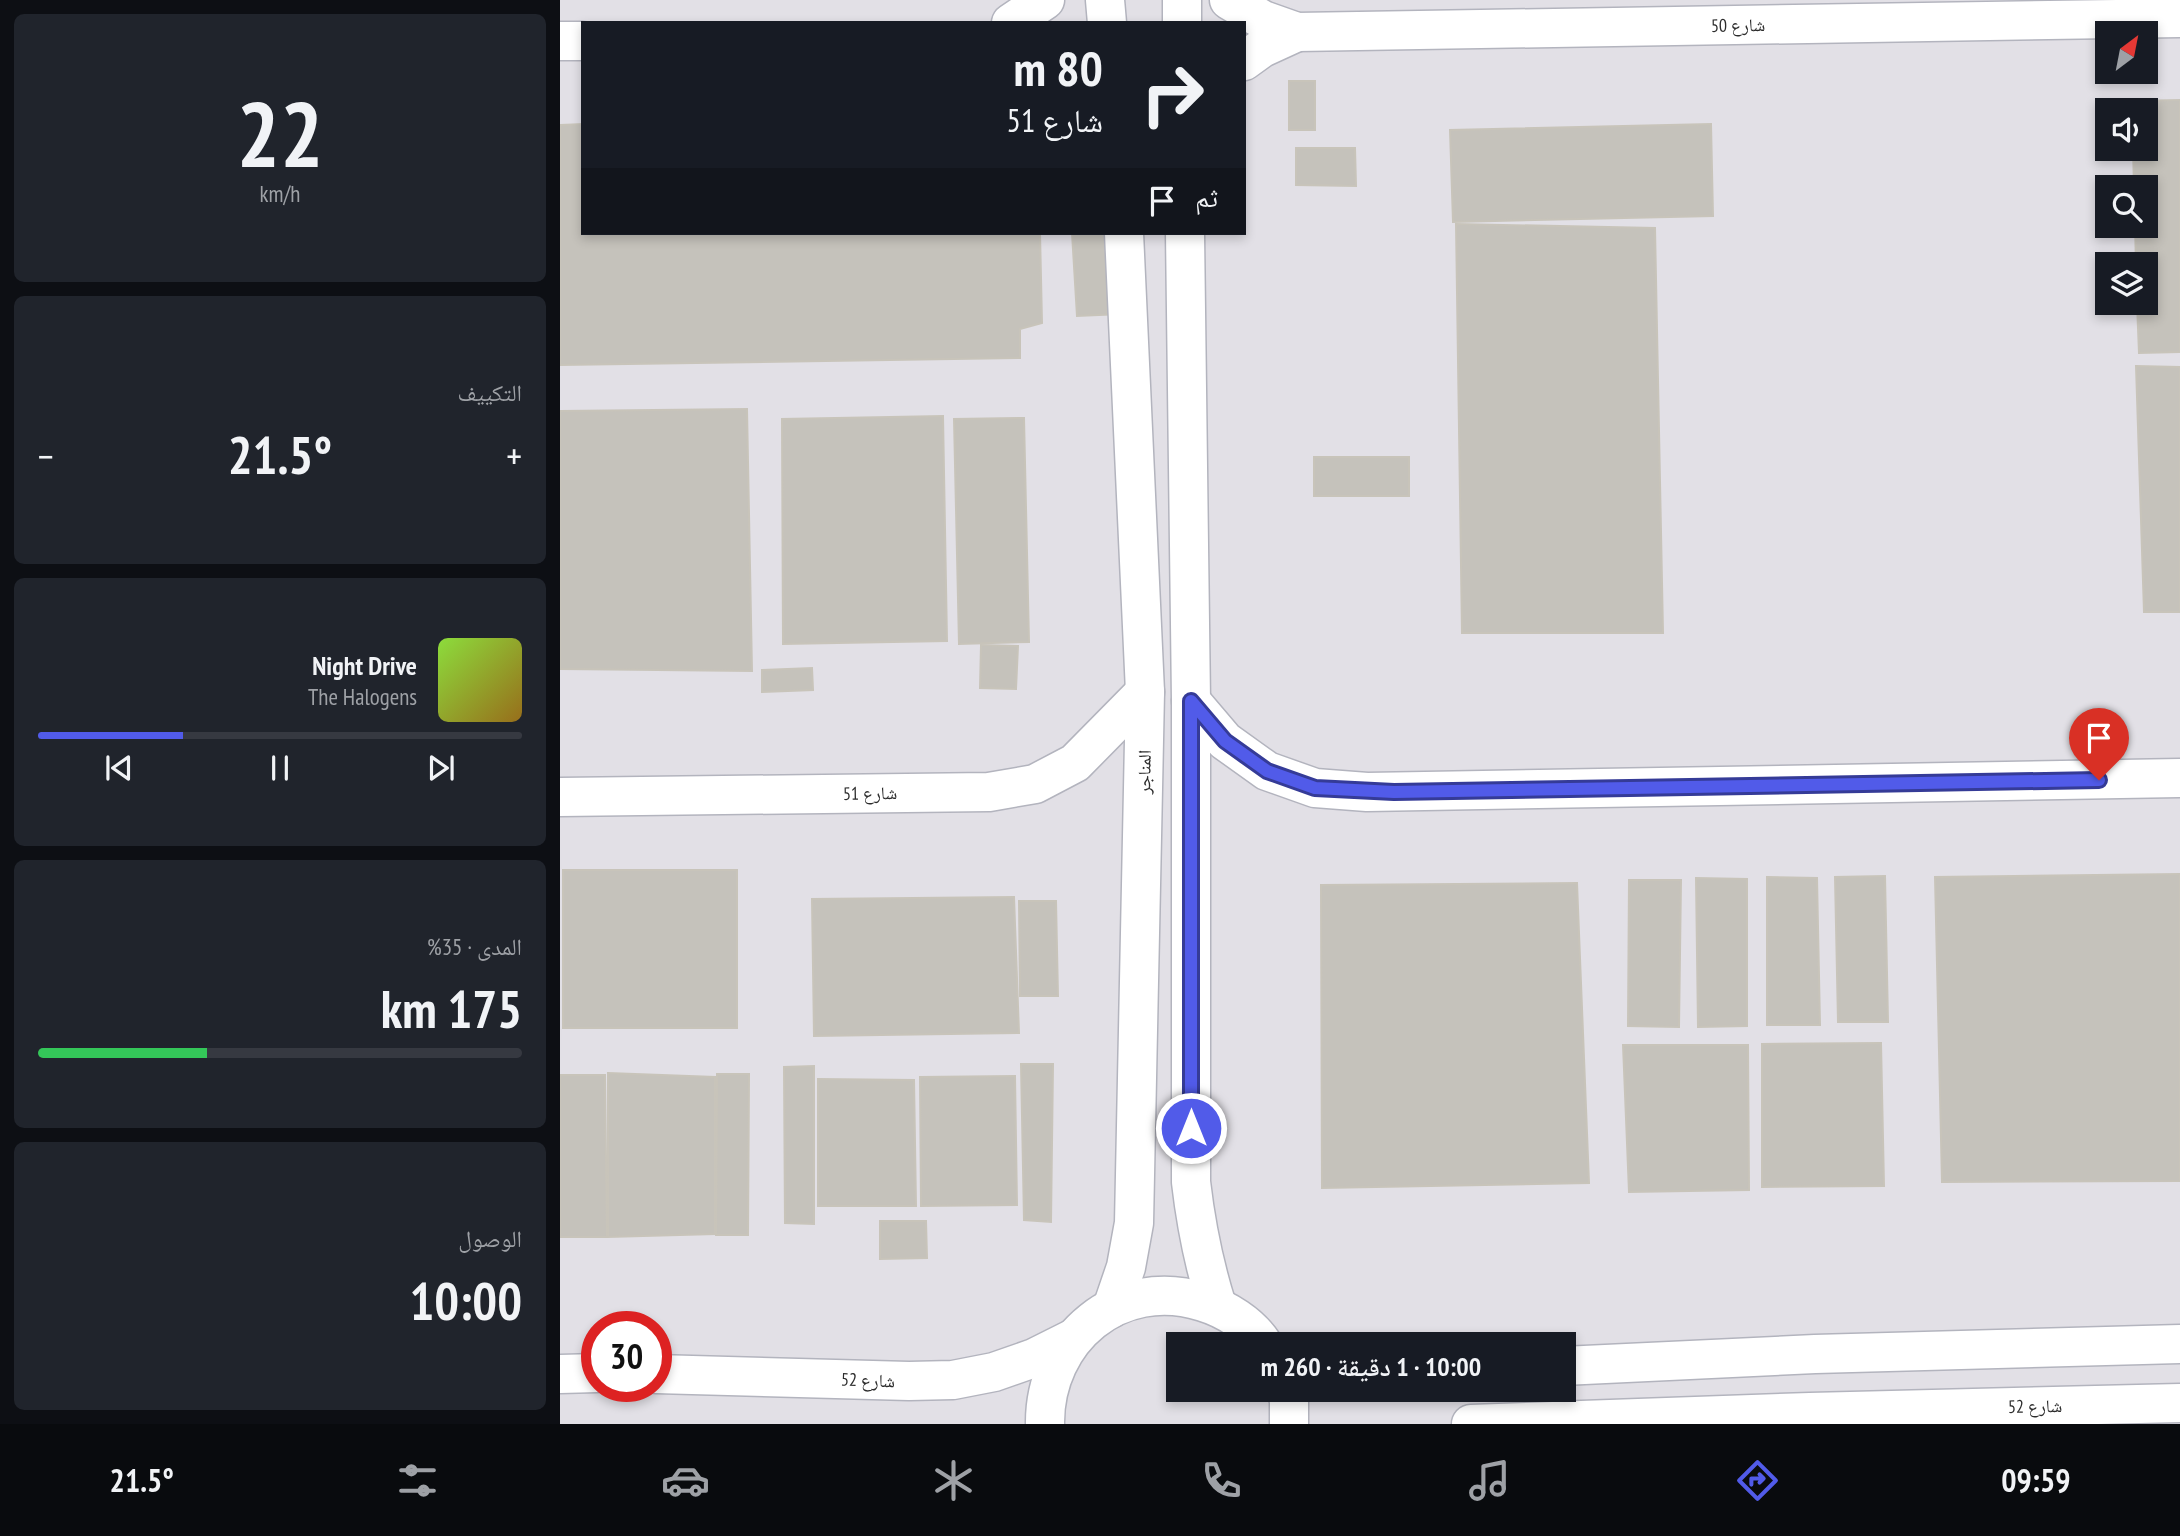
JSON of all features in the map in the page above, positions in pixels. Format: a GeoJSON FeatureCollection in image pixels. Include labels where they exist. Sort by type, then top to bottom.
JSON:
{"type":"FeatureCollection","features":[{"type":"Feature","properties":{"kind":"street"},"geometry":{"type":"LineString","coordinates":[[1014,21],[1045,0]]}},
{"type":"Feature","properties":{"kind":"street"},"geometry":{"type":"LineString","coordinates":[[1105,0],[1107,21]]}},
{"type":"Feature","properties":{"kind":"street"},"geometry":{"type":"LineString","coordinates":[[1182,0],[1182,21]]}},
{"type":"Feature","properties":{"kind":"street","name":"شارع 50"},"geometry":{"type":"LineString","coordinates":[[1229,0],[1263,20],[1297,33],[2180,18]]}},
{"type":"Feature","properties":{"kind":"street","name":"شارع 50"},"geometry":{"type":"LineString","coordinates":[[1246,60],[1262,48],[1297,33]]}},
{"type":"Feature","properties":{"kind":"street"},"geometry":{"type":"LineString","coordinates":[[560,41],[581,41]]}},
{"type":"Feature","properties":{"kind":"street","name":"المناجر"},"geometry":{"type":"LineString","coordinates":[[1112,1308],[1126,1267],[1134,1223],[1145,692],[1124,235]]}},
{"type":"Feature","properties":{"kind":"street"},"geometry":{"type":"LineString","coordinates":[[1185,235],[1191,701],[1191,1182],[1204,1266],[1217,1306]]}},
{"type":"Feature","properties":{"kind":"street","name":"شارع 51"},"geometry":{"type":"LineString","coordinates":[[560,797],[989,792],[1035,785],[1075,763],[1145,692]]}},
{"type":"Feature","properties":{"kind":"street"},"geometry":{"type":"LineString","coordinates":[[1191,701],[1225,741],[1267,771],[1315,788],[1367,792],[2180,778]]}},
{"type":"Feature","properties":{"kind":"street"},"geometry":{"type":"LineString","coordinates":[[1045,1424],[1045,1402],[1054,1368],[1072,1339],[1091,1321],[1112,1308],[1138,1298],[1164,1295],[1191,1298],[1217,1306],[1239,1319],[1254,1332]]}},
{"type":"Feature","properties":{"kind":"street","name":"شارع 52"},"geometry":{"type":"LineString","coordinates":[[672,1374],[953,1380],[994,1372],[1034,1358],[1072,1339]]}},
{"type":"Feature","properties":{"kind":"street"},"geometry":{"type":"LineString","coordinates":[[1576,1365],[1815,1354],[2180,1344]]}},
{"type":"Feature","properties":{"kind":"street"},"geometry":{"type":"LineString","coordinates":[[560,1374],[581,1373]]}},
{"type":"Feature","properties":{"kind":"street"},"geometry":{"type":"LineString","coordinates":[[1289,1402],[1289,1424]]}},
{"type":"Feature","properties":{"kind":"street","name":"شارع 52"},"geometry":{"type":"LineString","coordinates":[[1471,1424],[2180,1403]]}},
{"type":"Feature","properties":{"kind":"shaded area"},"geometry":{"type":"Polygon","coordinates":[[[560,0],[2180,0],[2180,1424],[560,1424],[560,0]]]}},
{"type":"Feature","properties":{"kind":"building"},"geometry":{"type":"Polygon","coordinates":[[[1289,81],[1315,81],[1315,130],[1289,130],[1289,81]]]}},
{"type":"Feature","properties":{"kind":"building"},"geometry":{"type":"Polygon","coordinates":[[[2158,100],[2180,100],[2180,352],[2139,353],[2137,315],[2158,315],[2158,252],[2136,252],[2135,238],[2158,238],[2158,175],[2134,175],[2133,161],[2158,161],[2158,100]]]}},
{"type":"Feature","properties":{"kind":"building"},"geometry":{"type":"Polygon","coordinates":[[[581,124],[581,235],[1040,235],[1042,323],[1020,329],[1020,358],[560,365],[560,125],[581,124]]]}},
{"type":"Feature","properties":{"kind":"building"},"geometry":{"type":"Polygon","coordinates":[[[1711,124],[1713,216],[1453,222],[1450,130],[1711,124]]]}},
{"type":"Feature","properties":{"kind":"building"},"geometry":{"type":"Polygon","coordinates":[[[1296,148],[1355,148],[1356,186],[1296,185],[1296,148]]]}},
{"type":"Feature","properties":{"kind":"building"},"geometry":{"type":"Polygon","coordinates":[[[1456,224],[1655,228],[1663,633],[1462,633],[1456,224]]]}},
{"type":"Feature","properties":{"kind":"building"},"geometry":{"type":"Polygon","coordinates":[[[1072,235],[1116,235],[1121,314],[1077,316],[1072,235]]]}},
{"type":"Feature","properties":{"kind":"building"},"geometry":{"type":"Polygon","coordinates":[[[2136,366],[2180,367],[2180,612],[2144,612],[2136,366]]]}},
{"type":"Feature","properties":{"kind":"building"},"geometry":{"type":"Polygon","coordinates":[[[747,409],[752,671],[560,669],[560,411],[747,409]]]}},
{"type":"Feature","properties":{"kind":"building"},"geometry":{"type":"Polygon","coordinates":[[[943,416],[947,641],[783,644],[782,419],[943,416]]]}},
{"type":"Feature","properties":{"kind":"building"},"geometry":{"type":"Polygon","coordinates":[[[1024,418],[1029,642],[959,644],[954,419],[1024,418]]]}},
{"type":"Feature","properties":{"kind":"building"},"geometry":{"type":"Polygon","coordinates":[[[1314,457],[1409,457],[1409,496],[1314,496],[1314,457]]]}},
{"type":"Feature","properties":{"kind":"building"},"geometry":{"type":"Polygon","coordinates":[[[981,645],[1018,646],[1016,689],[980,688],[981,645]]]}},
{"type":"Feature","properties":{"kind":"building"},"geometry":{"type":"Polygon","coordinates":[[[812,668],[813,690],[762,692],[762,670],[812,668]]]}},
{"type":"Feature","properties":{"kind":"building"},"geometry":{"type":"Polygon","coordinates":[[[563,870],[737,870],[737,1028],[563,1028],[563,870]]]}},
{"type":"Feature","properties":{"kind":"building"},"geometry":{"type":"Polygon","coordinates":[[[2180,874],[2180,1181],[1942,1182],[1935,877],[2180,874]]]}},
{"type":"Feature","properties":{"kind":"building"},"geometry":{"type":"Polygon","coordinates":[[[1885,876],[1888,1022],[1838,1022],[1835,877],[1885,876]]]}},
{"type":"Feature","properties":{"kind":"building"},"geometry":{"type":"Polygon","coordinates":[[[1767,877],[1817,878],[1820,1025],[1767,1025],[1767,877]]]}},
{"type":"Feature","properties":{"kind":"building"},"geometry":{"type":"Polygon","coordinates":[[[1696,878],[1747,879],[1747,1026],[1698,1027],[1696,878]]]}},
{"type":"Feature","properties":{"kind":"building"},"geometry":{"type":"Polygon","coordinates":[[[1629,880],[1681,880],[1679,1027],[1628,1026],[1629,880]]]}},
{"type":"Feature","properties":{"kind":"building"},"geometry":{"type":"Polygon","coordinates":[[[1577,883],[1589,1183],[1322,1188],[1321,885],[1577,883]]]}},
{"type":"Feature","properties":{"kind":"building"},"geometry":{"type":"Polygon","coordinates":[[[1014,897],[1019,1033],[814,1036],[812,899],[1014,897]]]}},
{"type":"Feature","properties":{"kind":"building"},"geometry":{"type":"Polygon","coordinates":[[[1019,901],[1056,901],[1058,996],[1020,996],[1019,901]]]}},
{"type":"Feature","properties":{"kind":"building"},"geometry":{"type":"Polygon","coordinates":[[[1881,1043],[1884,1186],[1762,1187],[1762,1044],[1881,1043]]]}},
{"type":"Feature","properties":{"kind":"building"},"geometry":{"type":"Polygon","coordinates":[[[1623,1045],[1748,1045],[1749,1190],[1629,1192],[1623,1045]]]}},
{"type":"Feature","properties":{"kind":"building"},"geometry":{"type":"Polygon","coordinates":[[[1021,1064],[1053,1064],[1051,1222],[1024,1220],[1021,1064]]]}},
{"type":"Feature","properties":{"kind":"building"},"geometry":{"type":"Polygon","coordinates":[[[814,1066],[814,1224],[785,1223],[784,1067],[814,1066]]]}},
{"type":"Feature","properties":{"kind":"building"},"geometry":{"type":"Polygon","coordinates":[[[608,1073],[715,1077],[715,1234],[608,1237],[608,1073]]]}},
{"type":"Feature","properties":{"kind":"building"},"geometry":{"type":"Polygon","coordinates":[[[717,1074],[749,1074],[748,1235],[716,1235],[717,1074]]]}},
{"type":"Feature","properties":{"kind":"building"},"geometry":{"type":"Polygon","coordinates":[[[560,1075],[605,1075],[607,1237],[560,1237],[560,1075]]]}},
{"type":"Feature","properties":{"kind":"building"},"geometry":{"type":"Polygon","coordinates":[[[1015,1076],[1017,1205],[921,1206],[920,1077],[1015,1076]]]}},
{"type":"Feature","properties":{"kind":"building"},"geometry":{"type":"Polygon","coordinates":[[[818,1079],[914,1080],[916,1206],[818,1206],[818,1079]]]}},
{"type":"Feature","properties":{"kind":"building"},"geometry":{"type":"Polygon","coordinates":[[[880,1221],[926,1221],[927,1258],[880,1259],[880,1221]]]}},
{"type":"Feature","properties":{"kind":"route"},"geometry":{"type":"LineString","coordinates":[[1191,1128],[1191,701],[1225,741],[1267,771],[1315,788],[1394,792],[2099,780]]}}]}
